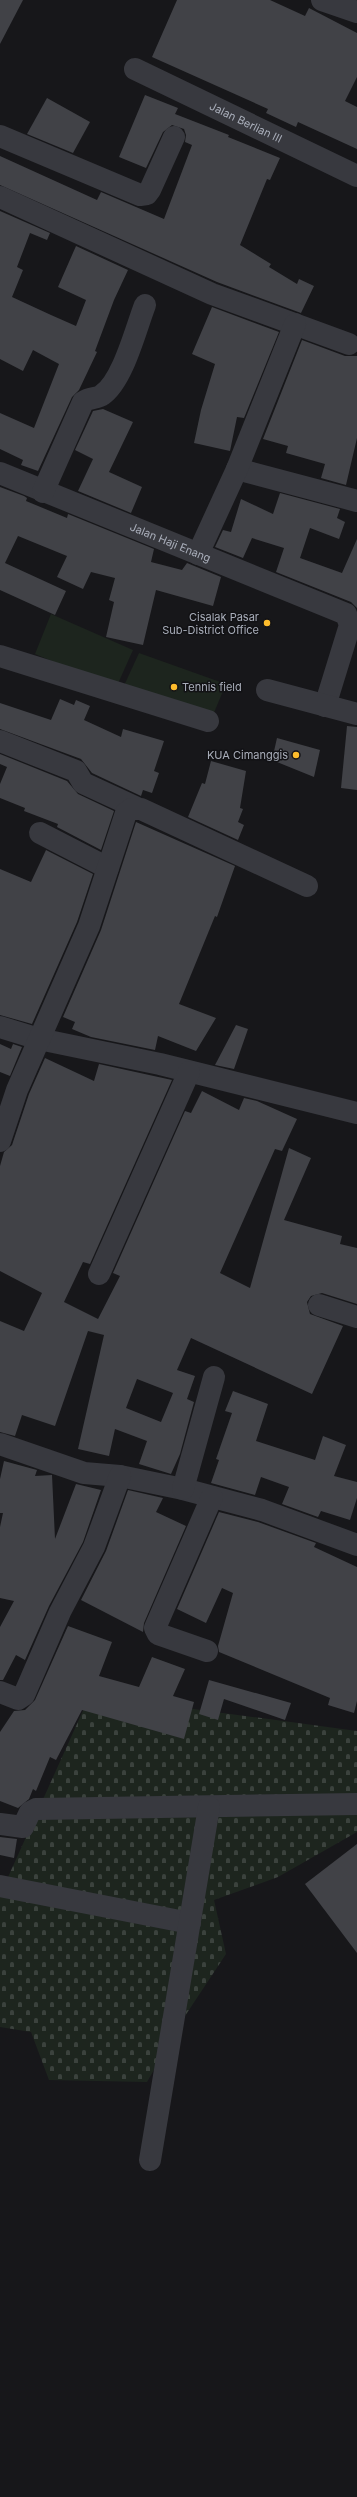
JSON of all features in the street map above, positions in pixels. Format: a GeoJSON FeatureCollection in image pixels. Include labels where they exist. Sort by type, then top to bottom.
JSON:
{"type":"FeatureCollection","features":[{"type":"Feature","properties":{"kind":"street"},"geometry":{"type":"LineString","coordinates":[[322,0],[357,11]]}},
{"type":"Feature","properties":{"kind":"street"},"geometry":{"type":"LineString","coordinates":[[342,0],[357,11]]}},
{"type":"Feature","properties":{"kind":"street","name":"Jalan Berlian III"},"geometry":{"type":"LineString","coordinates":[[135,69],[357,176]]}},
{"type":"Feature","properties":{"kind":"street"},"geometry":{"type":"LineString","coordinates":[[0,136],[140,195],[147,194],[150,190],[174,137]]}},
{"type":"Feature","properties":{"kind":"street"},"geometry":{"type":"LineString","coordinates":[[0,197],[212,294],[349,344]]}},
{"type":"Feature","properties":{"kind":"street"},"geometry":{"type":"LineString","coordinates":[[43,492],[83,402],[90,397],[101,396],[112,386],[145,305]]}},
{"type":"Feature","properties":{"kind":"street"},"geometry":{"type":"LineString","coordinates":[[198,554],[237,469],[295,324]]}},
{"type":"Feature","properties":{"kind":"street"},"geometry":{"type":"LineString","coordinates":[[237,469],[357,501]]}},
{"type":"Feature","properties":{"kind":"street","name":"Jalan Haji Enang"},"geometry":{"type":"LineString","coordinates":[[0,473],[43,492],[342,612],[348,618],[350,625],[324,706]]}},
{"type":"Feature","properties":{"kind":"street"},"geometry":{"type":"LineString","coordinates":[[0,656],[208,721]]}},
{"type":"Feature","properties":{"kind":"street"},"geometry":{"type":"LineString","coordinates":[[267,690],[357,714]]}},
{"type":"Feature","properties":{"kind":"street"},"geometry":{"type":"LineString","coordinates":[[0,740],[76,770],[83,783],[307,886]]}},
{"type":"Feature","properties":{"kind":"street"},"geometry":{"type":"LineString","coordinates":[[0,1141],[17,1090],[89,926],[126,813],[135,807]]}},
{"type":"Feature","properties":{"kind":"street"},"geometry":{"type":"LineString","coordinates":[[40,833],[108,868]]}},
{"type":"Feature","properties":{"kind":"street"},"geometry":{"type":"LineString","coordinates":[[0,1027],[39,1039],[189,1072],[357,1112]]}},
{"type":"Feature","properties":{"kind":"street"},"geometry":{"type":"LineString","coordinates":[[99,1274],[189,1072]]}},
{"type":"Feature","properties":{"kind":"street"},"geometry":{"type":"LineString","coordinates":[[318,1305],[357,1317]]}},
{"type":"Feature","properties":{"kind":"street"},"geometry":{"type":"LineString","coordinates":[[183,1489],[214,1377]]}},
{"type":"Feature","properties":{"kind":"street"},"geometry":{"type":"LineString","coordinates":[[0,1444],[84,1473],[120,1476],[183,1489],[262,1510],[357,1544]]}},
{"type":"Feature","properties":{"kind":"street"},"geometry":{"type":"LineString","coordinates":[[0,1692],[18,1699],[24,1695],[60,1612],[94,1548],[120,1476]]}},
{"type":"Feature","properties":{"kind":"street"},"geometry":{"type":"LineString","coordinates":[[207,1651],[158,1634],[155,1628],[212,1497]]}},
{"type":"Feature","properties":{"kind":"street"},"geometry":{"type":"LineString","coordinates":[[0,1824],[23,1827],[30,1812],[36,1808],[357,1804]]}},
{"type":"Feature","properties":{"kind":"street"},"geometry":{"type":"LineString","coordinates":[[150,2160],[209,1807]]}},
{"type":"Feature","properties":{"kind":"street"},"geometry":{"type":"LineString","coordinates":[[0,1886],[190,1923]]}},
{"type":"Feature","properties":{"kind":"green space"},"geometry":{"type":"Polygon","coordinates":[[[51,614],[133,650],[116,688],[35,654],[51,614]]]}},
{"type":"Feature","properties":{"kind":"green space","name":"Tennis field"},"geometry":{"type":"Polygon","coordinates":[[[139,653],[226,684],[208,727],[122,690],[139,653]]]}},
{"type":"Feature","properties":{"kind":"green space"},"geometry":{"type":"Polygon","coordinates":[[[90,1695],[357,1731],[357,1832],[278,1877],[214,1900],[226,1954],[183,2019],[147,2082],[49,2080],[31,2032],[0,2027],[0,1886],[4,1886],[90,1695]]]}},
{"type":"Feature","properties":{"kind":"building"},"geometry":{"type":"Polygon","coordinates":[[[0,0],[23,0],[0,44],[0,0]]]}},
{"type":"Feature","properties":{"kind":"building"},"geometry":{"type":"Polygon","coordinates":[[[177,0],[270,0],[305,16],[309,8],[357,33],[357,77],[345,101],[357,107],[357,149],[298,122],[296,127],[266,113],[268,109],[152,57],[177,0]]]}},
{"type":"Feature","properties":{"kind":"building"},"geometry":{"type":"Polygon","coordinates":[[[145,95],[178,108],[175,114],[229,135],[228,137],[280,158],[270,180],[267,179],[240,245],[271,264],[269,267],[297,284],[299,279],[314,286],[301,313],[217,282],[0,185],[0,156],[97,200],[101,192],[164,219],[192,145],[185,142],[186,135],[184,129],[172,125],[163,132],[146,168],[119,157],[145,95]]]}},
{"type":"Feature","properties":{"kind":"building"},"geometry":{"type":"Polygon","coordinates":[[[47,98],[90,122],[73,153],[27,134],[47,98]]]}},
{"type":"Feature","properties":{"kind":"building"},"geometry":{"type":"Polygon","coordinates":[[[0,211],[50,233],[47,240],[30,233],[17,267],[23,270],[12,297],[51,315],[76,326],[86,300],[58,287],[76,246],[128,270],[114,300],[95,351],[97,352],[79,390],[72,397],[38,471],[21,465],[23,460],[0,449],[0,413],[34,428],[59,364],[33,350],[23,371],[0,359],[0,211]]]}},
{"type":"Feature","properties":{"kind":"building"},"geometry":{"type":"Polygon","coordinates":[[[212,307],[279,332],[244,418],[237,417],[230,451],[194,443],[201,410],[215,364],[192,354],[212,307]]]}},
{"type":"Feature","properties":{"kind":"building"},"geometry":{"type":"Polygon","coordinates":[[[302,340],[345,356],[357,356],[357,438],[346,485],[321,478],[325,464],[286,453],[288,446],[263,439],[302,340]]]}},
{"type":"Feature","properties":{"kind":"building"},"geometry":{"type":"Polygon","coordinates":[[[103,409],[133,422],[109,472],[142,487],[131,513],[78,491],[93,459],[75,450],[93,411],[103,409]]]}},
{"type":"Feature","properties":{"kind":"building"},"geometry":{"type":"Polygon","coordinates":[[[0,487],[24,496],[27,498],[26,501],[67,518],[68,514],[154,549],[151,562],[182,570],[187,563],[221,577],[213,606],[156,590],[143,645],[106,637],[114,602],[109,600],[115,578],[91,572],[83,589],[57,577],[67,556],[18,536],[5,563],[66,591],[55,615],[0,590],[0,487]]]}},
{"type":"Feature","properties":{"kind":"building"},"geometry":{"type":"Polygon","coordinates":[[[280,493],[340,509],[337,518],[345,522],[339,539],[310,528],[300,558],[342,573],[357,539],[357,608],[351,602],[276,572],[284,548],[252,538],[243,558],[215,547],[223,530],[231,532],[241,499],[273,514],[280,493]]]}},
{"type":"Feature","properties":{"kind":"building"},"geometry":{"type":"Polygon","coordinates":[[[60,699],[74,705],[76,700],[90,706],[84,720],[121,737],[123,729],[164,741],[154,771],[159,773],[152,793],[143,790],[141,796],[92,773],[81,759],[0,729],[0,703],[51,720],[60,699]]]}},
{"type":"Feature","properties":{"kind":"building"},"geometry":{"type":"Polygon","coordinates":[[[347,726],[357,727],[357,790],[341,788],[347,726]]]}},
{"type":"Feature","properties":{"kind":"building","name":"KUA Cimanggis"},"geometry":{"type":"Polygon","coordinates":[[[277,738],[320,750],[314,777],[272,760],[277,738]]]}},
{"type":"Feature","properties":{"kind":"building"},"geometry":{"type":"Polygon","coordinates":[[[0,754],[67,781],[78,794],[114,811],[101,850],[57,827],[58,824],[24,811],[25,808],[0,798],[0,784],[7,767],[0,764],[0,754]]]}},
{"type":"Feature","properties":{"kind":"building"},"geometry":{"type":"Polygon","coordinates":[[[211,761],[246,771],[240,808],[243,809],[238,822],[244,825],[238,840],[188,817],[202,783],[205,784],[211,761]]]}},
{"type":"Feature","properties":{"kind":"building"},"geometry":{"type":"Polygon","coordinates":[[[136,822],[235,866],[217,917],[215,916],[179,1004],[216,1018],[196,1051],[158,1036],[155,1050],[91,1037],[72,1029],[75,1022],[63,1017],[101,930],[136,822]]]}},
{"type":"Feature","properties":{"kind":"building"},"geometry":{"type":"Polygon","coordinates":[[[46,850],[93,874],[77,922],[32,1024],[0,1015],[0,869],[31,882],[46,850]]]}},
{"type":"Feature","properties":{"kind":"building"},"geometry":{"type":"Polygon","coordinates":[[[236,1025],[248,1029],[234,1069],[215,1065],[236,1025]]]}},
{"type":"Feature","properties":{"kind":"building"},"geometry":{"type":"Polygon","coordinates":[[[0,1044],[11,1049],[13,1044],[22,1047],[10,1076],[0,1072],[0,1044]]]}},
{"type":"Feature","properties":{"kind":"building"},"geometry":{"type":"Polygon","coordinates":[[[45,1058],[94,1081],[99,1064],[172,1080],[90,1264],[83,1262],[64,1302],[98,1319],[120,1276],[113,1273],[185,1111],[191,1113],[202,1091],[239,1110],[244,1098],[257,1101],[297,1119],[282,1151],[275,1149],[220,1273],[250,1288],[289,1148],[311,1158],[284,1220],[342,1236],[340,1244],[357,1248],[357,1304],[322,1293],[311,1296],[307,1302],[310,1314],[343,1326],[312,1394],[191,1338],[177,1370],[195,1376],[187,1399],[194,1402],[180,1454],[171,1474],[139,1464],[147,1441],[115,1429],[109,1456],[78,1449],[104,1335],[88,1331],[55,1426],[22,1415],[15,1436],[0,1432],[0,1321],[24,1331],[42,1293],[0,1271],[0,1166],[4,1152],[12,1145],[29,1094],[45,1058]],[[137,1379],[126,1408],[161,1422],[173,1393],[137,1379]]]}},
{"type":"Feature","properties":{"kind":"building"},"geometry":{"type":"Polygon","coordinates":[[[233,1391],[268,1404],[256,1441],[315,1460],[323,1436],[346,1445],[334,1476],[357,1482],[357,1498],[350,1520],[321,1511],[318,1517],[282,1504],[289,1487],[261,1477],[255,1495],[211,1483],[219,1460],[216,1459],[232,1413],[225,1411],[233,1391]]]}},
{"type":"Feature","properties":{"kind":"building"},"geometry":{"type":"Polygon","coordinates":[[[4,1461],[37,1470],[35,1476],[52,1475],[55,1539],[76,1484],[101,1490],[83,1542],[49,1606],[25,1660],[16,1655],[3,1680],[0,1680],[0,1627],[14,1601],[0,1598],[0,1527],[3,1513],[0,1513],[0,1479],[4,1461]]]}},
{"type":"Feature","properties":{"kind":"building"},"geometry":{"type":"Polygon","coordinates":[[[128,1490],[163,1498],[156,1512],[186,1526],[144,1623],[143,1632],[81,1600],[106,1551],[128,1490]]]}},
{"type":"Feature","properties":{"kind":"building"},"geometry":{"type":"Polygon","coordinates":[[[219,1512],[258,1522],[316,1543],[314,1547],[357,1567],[357,1701],[354,1713],[328,1705],[330,1698],[219,1652],[218,1646],[233,1593],[222,1588],[206,1623],[177,1609],[219,1512]]]}},
{"type":"Feature","properties":{"kind":"building"},"geometry":{"type":"Polygon","coordinates":[[[68,1626],[112,1642],[99,1676],[139,1687],[152,1657],[185,1669],[173,1696],[194,1702],[184,1739],[82,1710],[56,1760],[50,1757],[36,1791],[33,1789],[29,1799],[18,1808],[0,1801],[0,1732],[14,1711],[25,1710],[35,1700],[68,1626]]]}},
{"type":"Feature","properties":{"kind":"building"},"geometry":{"type":"Polygon","coordinates":[[[209,1680],[291,1703],[285,1720],[224,1699],[218,1720],[199,1714],[209,1680]]]}},
{"type":"Feature","properties":{"kind":"building"},"geometry":{"type":"Polygon","coordinates":[[[0,1837],[17,1839],[14,1858],[0,1855],[0,1837]]]}},
{"type":"Feature","properties":{"kind":"building"},"geometry":{"type":"Polygon","coordinates":[[[357,1844],[357,1953],[305,1884],[357,1844]]]}},
{"type":"Feature","properties":{"kind":"place","name":"Cisalak Pasar Sub-District Office"},"geometry":{"type":"Point","coordinates":[267,623]}},
{"type":"Feature","properties":{"kind":"place","name":"Tennis field"},"geometry":{"type":"Point","coordinates":[174,687]}},
{"type":"Feature","properties":{"kind":"place","name":"KUA Cimanggis"},"geometry":{"type":"Point","coordinates":[296,755]}}]}
